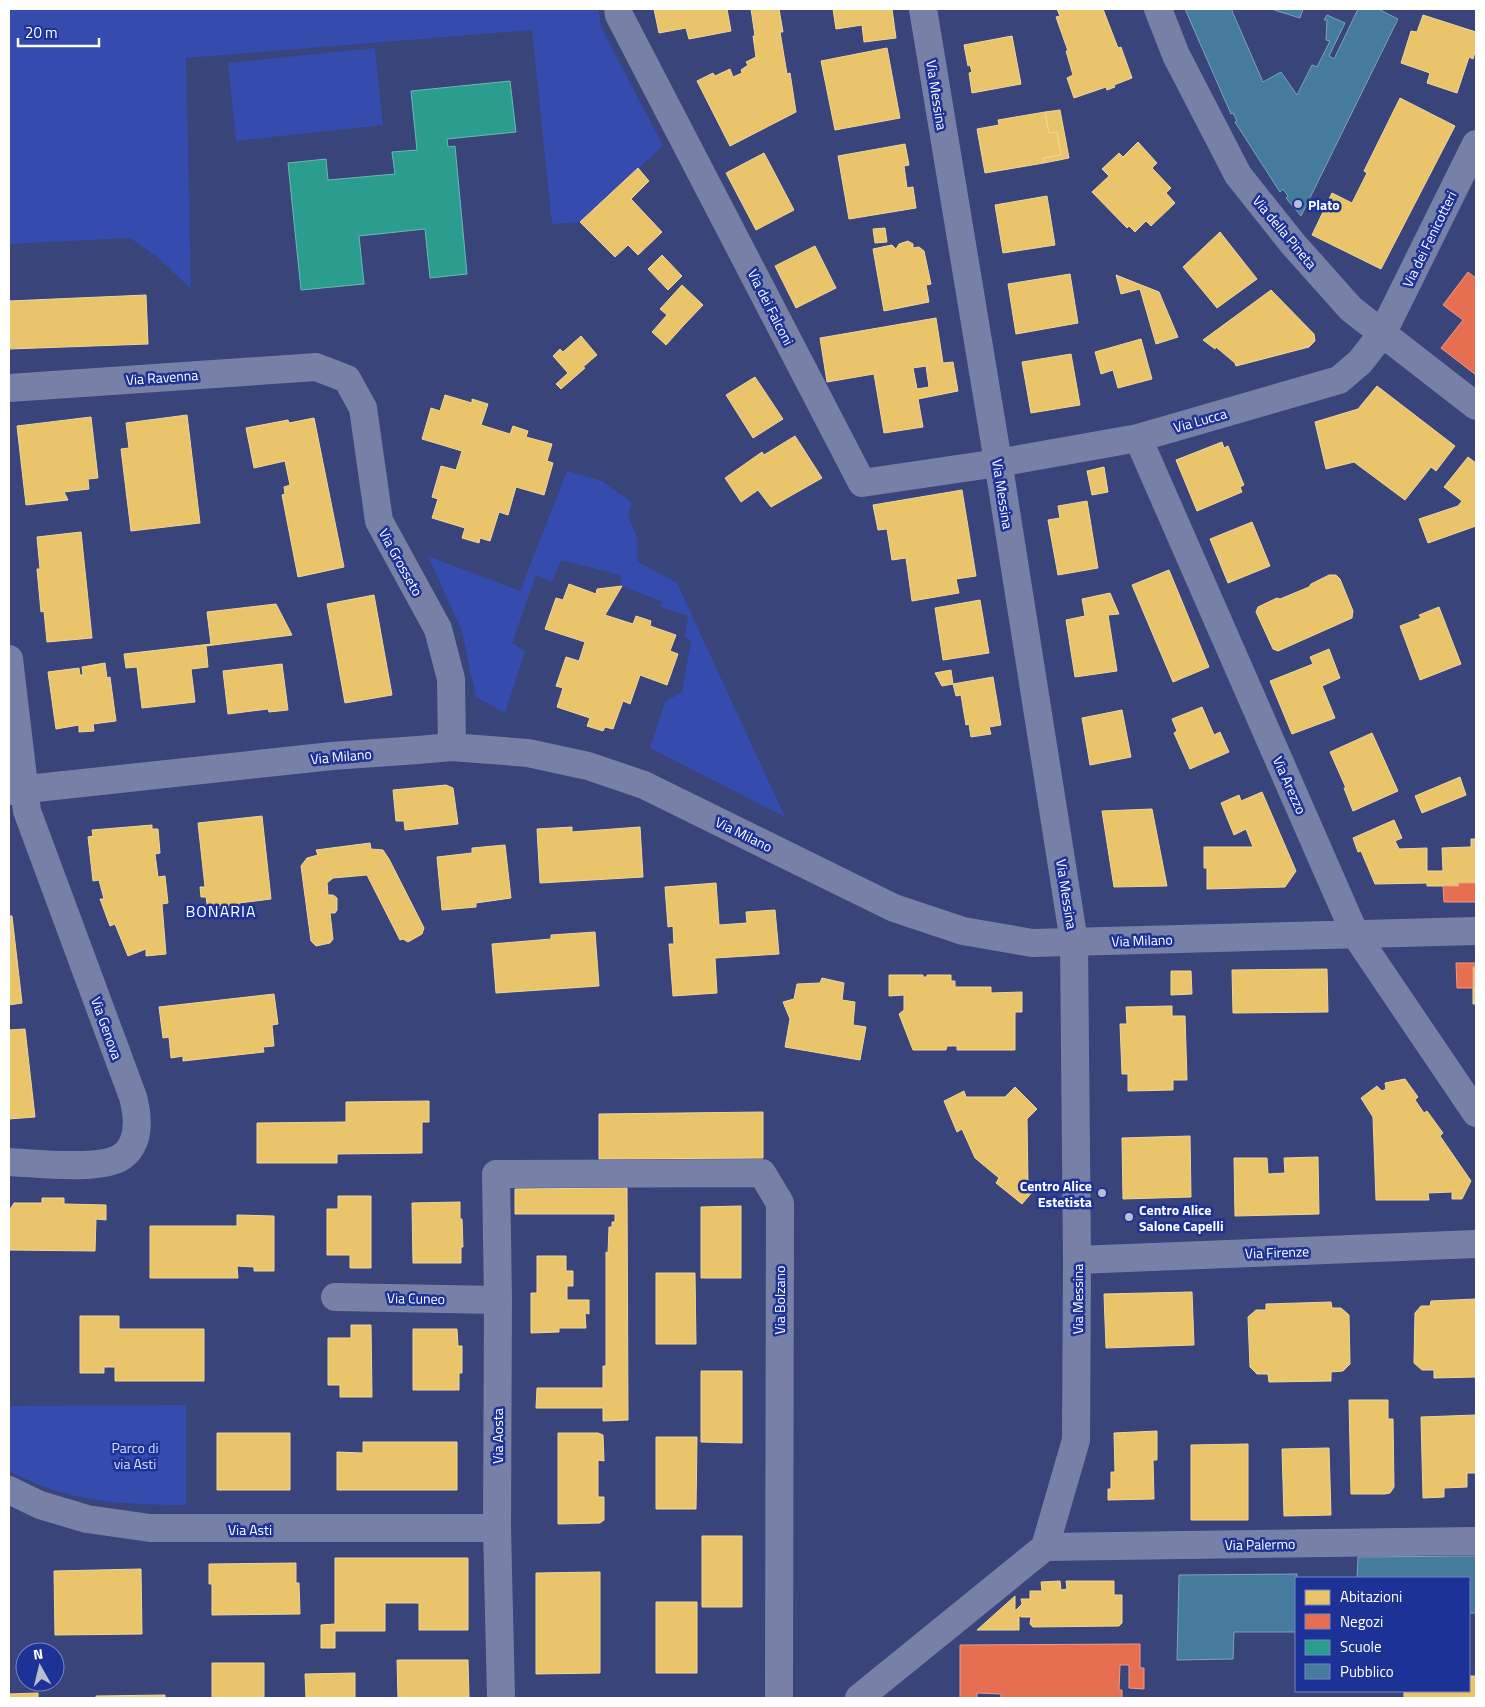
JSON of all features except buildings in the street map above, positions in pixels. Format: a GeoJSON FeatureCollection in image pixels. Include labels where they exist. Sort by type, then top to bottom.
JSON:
{"type":"FeatureCollection","features":[{"type":"Feature","properties":{"kind":"street","name":"Via dei Falconi"},"geometry":{"type":"LineString","coordinates":[[618,9],[619,15],[862,483],[998,463]]}},
{"type":"Feature","properties":{"kind":"street","name":"Via Messina"},"geometry":{"type":"LineString","coordinates":[[923,9],[998,463],[1074,942],[1077,1260],[1076,1440],[1045,1547]]}},
{"type":"Feature","properties":{"kind":"street","name":"Via della Pineta"},"geometry":{"type":"LineString","coordinates":[[1158,9],[1176,55],[1238,175],[1293,244],[1351,309],[1476,406]]}},
{"type":"Feature","properties":{"kind":"street","name":"Via dei Fenicotteri"},"geometry":{"type":"LineString","coordinates":[[1382,334],[1476,144]]}},
{"type":"Feature","properties":{"kind":"street","name":"Via Lucca"},"geometry":{"type":"LineString","coordinates":[[998,463],[1138,438],[1339,380],[1360,362],[1382,334]]}},
{"type":"Feature","properties":{"kind":"street","name":"Via Ravenna"},"geometry":{"type":"LineString","coordinates":[[9,388],[316,367]]}},
{"type":"Feature","properties":{"kind":"street","name":"Via Grosseto"},"geometry":{"type":"LineString","coordinates":[[316,367],[347,379],[363,408],[379,522],[438,629],[452,679],[452,747]]}},
{"type":"Feature","properties":{"kind":"street","name":"Via Arezzo"},"geometry":{"type":"LineString","coordinates":[[1138,438],[1355,934],[1476,1113]]}},
{"type":"Feature","properties":{"kind":"street","name":"Via Genova"},"geometry":{"type":"LineString","coordinates":[[9,659],[16,791],[26,811],[132,1097],[136,1111],[137,1127],[134,1142],[124,1156],[103,1164],[9,1162]]}},
{"type":"Feature","properties":{"kind":"street","name":"Via Milano"},"geometry":{"type":"LineString","coordinates":[[16,791],[332,756],[452,747],[528,754],[588,766],[644,785],[894,908],[963,931],[1032,943],[1476,931]]}},
{"type":"Feature","properties":{"kind":"street","name":"Via Bolzano"},"geometry":{"type":"LineString","coordinates":[[496,1174],[762,1173],[780,1203],[779,1698]]}},
{"type":"Feature","properties":{"kind":"street","name":"Via Aosta"},"geometry":{"type":"LineString","coordinates":[[496,1174],[498,1300],[497,1528],[501,1698]]}},
{"type":"Feature","properties":{"kind":"street","name":"Via Firenze"},"geometry":{"type":"LineString","coordinates":[[1077,1260],[1476,1244]]}},
{"type":"Feature","properties":{"kind":"street","name":"Via Cuneo"},"geometry":{"type":"LineString","coordinates":[[335,1297],[498,1300]]}},
{"type":"Feature","properties":{"kind":"street","name":"Via Asti"},"geometry":{"type":"LineString","coordinates":[[9,1490],[40,1505],[87,1518],[150,1528],[497,1528]]}},
{"type":"Feature","properties":{"kind":"street","name":"Via Palermo"},"geometry":{"type":"LineString","coordinates":[[1045,1547],[1476,1541]]}},
{"type":"Feature","properties":{"kind":"street"},"geometry":{"type":"LineString","coordinates":[[859,1698],[1045,1547]]}},
{"type":"Feature","properties":{"kind":"green space"},"geometry":{"type":"Polygon","coordinates":[[[9,9],[598,9],[601,27],[663,146],[580,222],[552,224],[532,30],[186,58],[191,289],[155,255],[130,238],[9,244],[9,9]]]}},
{"type":"Feature","properties":{"kind":"green space"},"geometry":{"type":"Polygon","coordinates":[[[375,48],[383,125],[236,141],[228,63],[375,48]]]}},
{"type":"Feature","properties":{"kind":"green space"},"geometry":{"type":"Polygon","coordinates":[[[567,471],[602,481],[632,503],[628,515],[637,538],[637,561],[677,583],[785,817],[650,748],[665,702],[682,692],[691,641],[685,637],[688,616],[661,607],[663,602],[622,586],[620,575],[561,560],[552,582],[536,575],[512,643],[525,651],[505,713],[476,697],[462,631],[428,556],[520,591],[567,471]]]}},
{"type":"Feature","properties":{"kind":"green space","name":"Parco di via Asti"},"geometry":{"type":"Polygon","coordinates":[[[186,1405],[186,1505],[140,1504],[95,1500],[52,1489],[9,1471],[9,1406],[186,1405]]]}},
{"type":"Feature","properties":{"kind":"place","name":"Plato"},"geometry":{"type":"Point","coordinates":[1298,204]}},
{"type":"Feature","properties":{"kind":"place","name":"Centro Alice Estetista"},"geometry":{"type":"Point","coordinates":[1102,1193]}},
{"type":"Feature","properties":{"kind":"place","name":"Centro Alice Salone Capelli"},"geometry":{"type":"Point","coordinates":[1129,1217]}},
{"type":"Feature","properties":{"kind":"district","name":"BONARIA"},"geometry":{"type":"Point","coordinates":[221,911]}}]}
